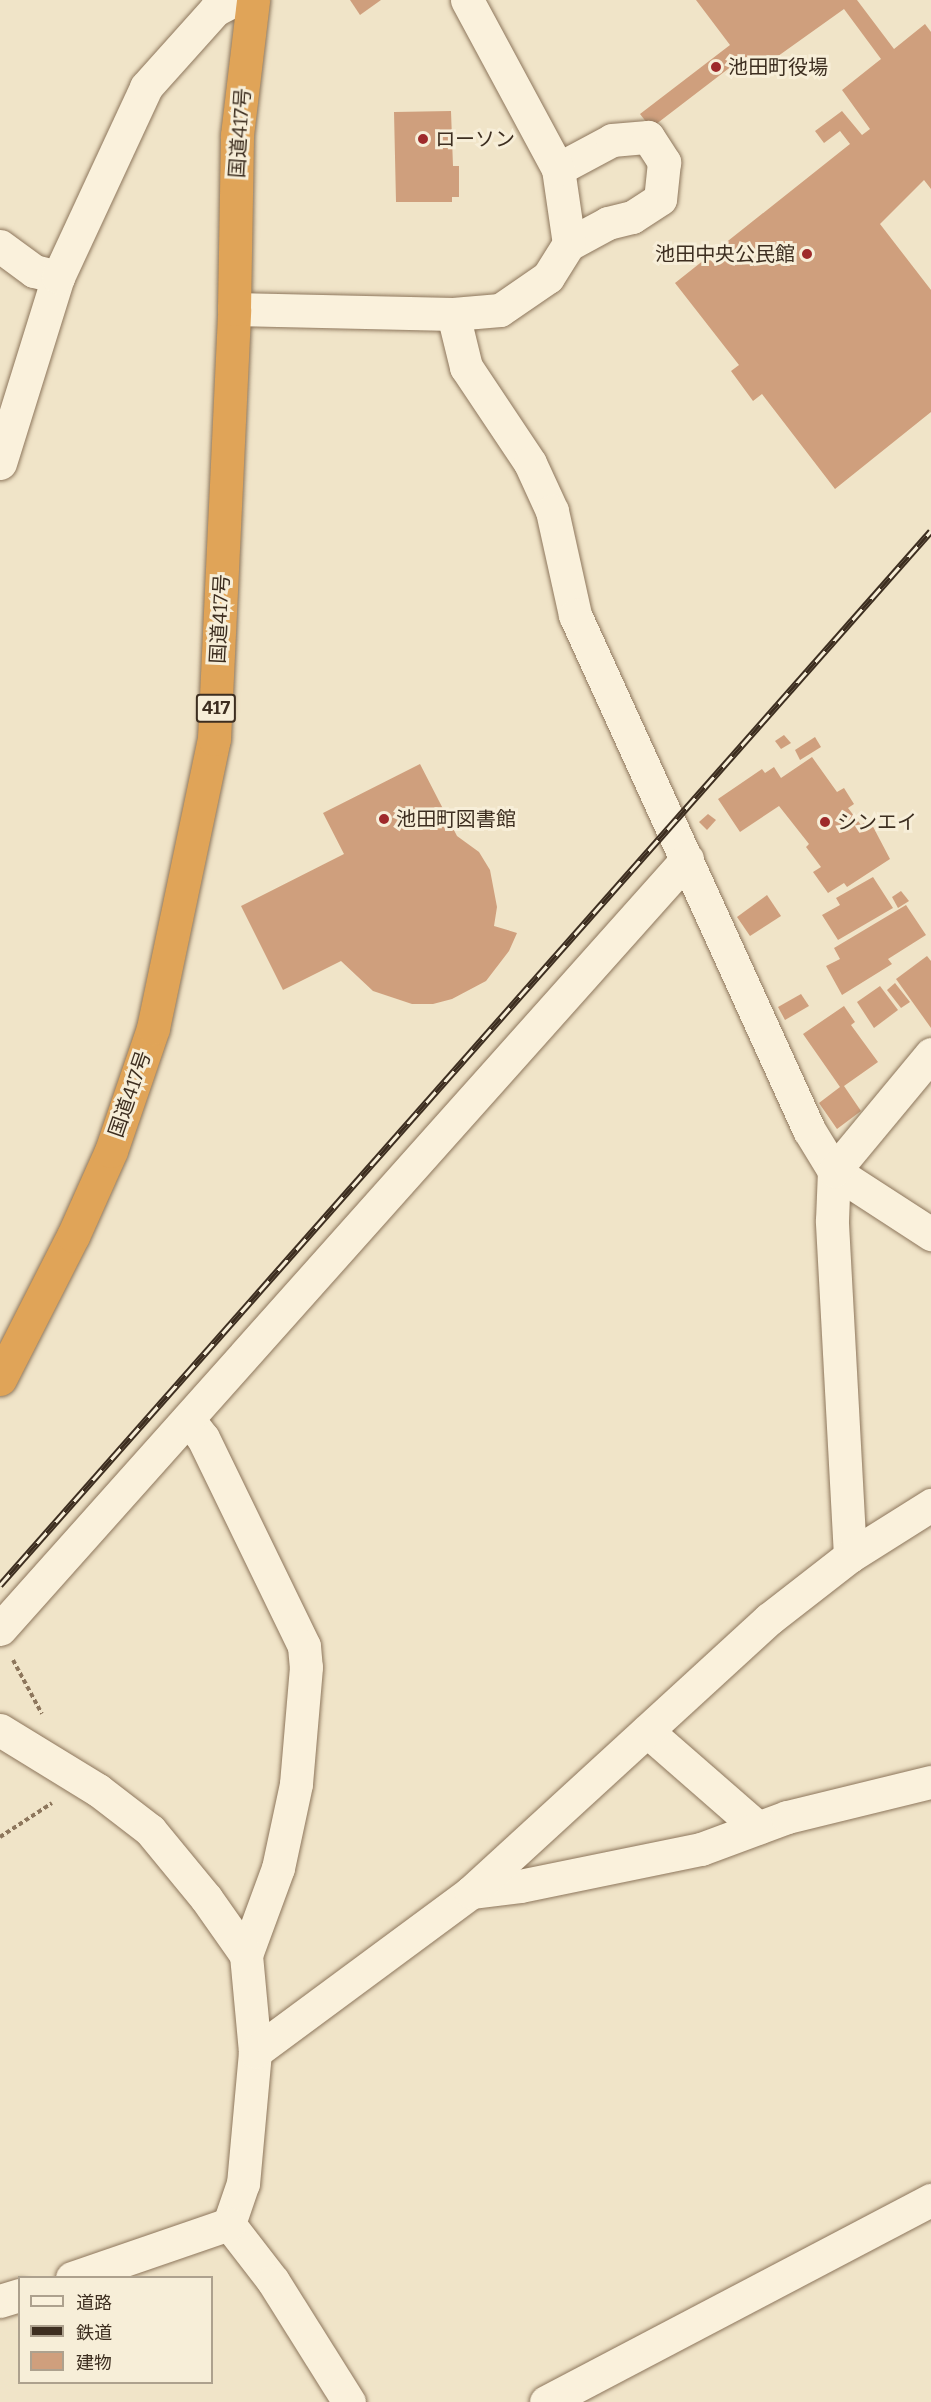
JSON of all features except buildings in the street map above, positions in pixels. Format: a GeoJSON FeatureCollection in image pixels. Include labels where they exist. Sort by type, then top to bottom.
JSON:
{"type":"FeatureCollection","features":[{"type":"Feature","properties":{"kind":"highway","name":"国道417号"},"geometry":{"type":"LineString","coordinates":[[0,1379],[73,1236],[111,1151],[155,1016],[214,739],[234,309],[237,135],[253,0]]}},
{"type":"Feature","properties":{"kind":"street"},"geometry":{"type":"LineString","coordinates":[[0,463],[58,277],[146,87],[215,10],[234,0]]}},
{"type":"Feature","properties":{"kind":"street"},"geometry":{"type":"LineString","coordinates":[[467,0],[558,170],[568,244]]}},
{"type":"Feature","properties":{"kind":"street"},"geometry":{"type":"LineString","coordinates":[[234,309],[453,314],[500,310],[548,277],[568,244],[608,223],[632,217],[660,199],[664,162],[648,137],[612,140],[558,170]]}},
{"type":"Feature","properties":{"kind":"street"},"geometry":{"type":"LineString","coordinates":[[0,246],[34,271],[58,277]]}},
{"type":"Feature","properties":{"kind":"street"},"geometry":{"type":"LineString","coordinates":[[453,314],[466,367],[530,463],[552,511],[575,615],[809,1130],[834,1171],[931,1234]]}},
{"type":"Feature","properties":{"kind":"street"},"geometry":{"type":"LineString","coordinates":[[0,1629],[687,859]]}},
{"type":"Feature","properties":{"kind":"street"},"geometry":{"type":"LineString","coordinates":[[850,1556],[832,1220],[834,1171],[931,1054]]}},
{"type":"Feature","properties":{"kind":"street"},"geometry":{"type":"LineString","coordinates":[[188,1419],[203,1438],[304,1646],[306,1667],[296,1784],[279,1868],[246,1955],[255,2052],[243,2183],[229,2224]]}},
{"type":"Feature","properties":{"kind":"street"},"geometry":{"type":"LineString","coordinates":[[255,2052],[471,1892],[769,1619],[850,1556],[931,1504]]}},
{"type":"Feature","properties":{"kind":"street"},"geometry":{"type":"LineString","coordinates":[[0,1730],[98,1790],[150,1830],[206,1898],[246,1955]]}},
{"type":"Feature","properties":{"kind":"street"},"geometry":{"type":"LineString","coordinates":[[647,1731],[758,1828]]}},
{"type":"Feature","properties":{"kind":"street"},"geometry":{"type":"LineString","coordinates":[[471,1892],[520,1886],[701,1850],[787,1817],[931,1782]]}},
{"type":"Feature","properties":{"kind":"street"},"geometry":{"type":"LineString","coordinates":[[546,2402],[931,2200]]}},
{"type":"Feature","properties":{"kind":"street"},"geometry":{"type":"LineString","coordinates":[[75,2276],[229,2224]]}},
{"type":"Feature","properties":{"kind":"street"},"geometry":{"type":"LineString","coordinates":[[229,2224],[273,2281],[349,2402]]}},
{"type":"Feature","properties":{"kind":"street"},"geometry":{"type":"LineString","coordinates":[[0,2301],[18,2296]]}},
{"type":"Feature","properties":{"kind":"railway"},"geometry":{"type":"LineString","coordinates":[[0,1585],[931,531]]}},
{"type":"Feature","properties":{"kind":"place","name":"池田町役場"},"geometry":{"type":"Point","coordinates":[716,67]}},
{"type":"Feature","properties":{"kind":"place","name":"ローソン"},"geometry":{"type":"Point","coordinates":[423,139]}},
{"type":"Feature","properties":{"kind":"place","name":"池田中央公民館"},"geometry":{"type":"Point","coordinates":[807,254]}},
{"type":"Feature","properties":{"kind":"place","name":"池田町図書館"},"geometry":{"type":"Point","coordinates":[384,819]}},
{"type":"Feature","properties":{"kind":"place","name":"シンエイ"},"geometry":{"type":"Point","coordinates":[825,822]}}]}
